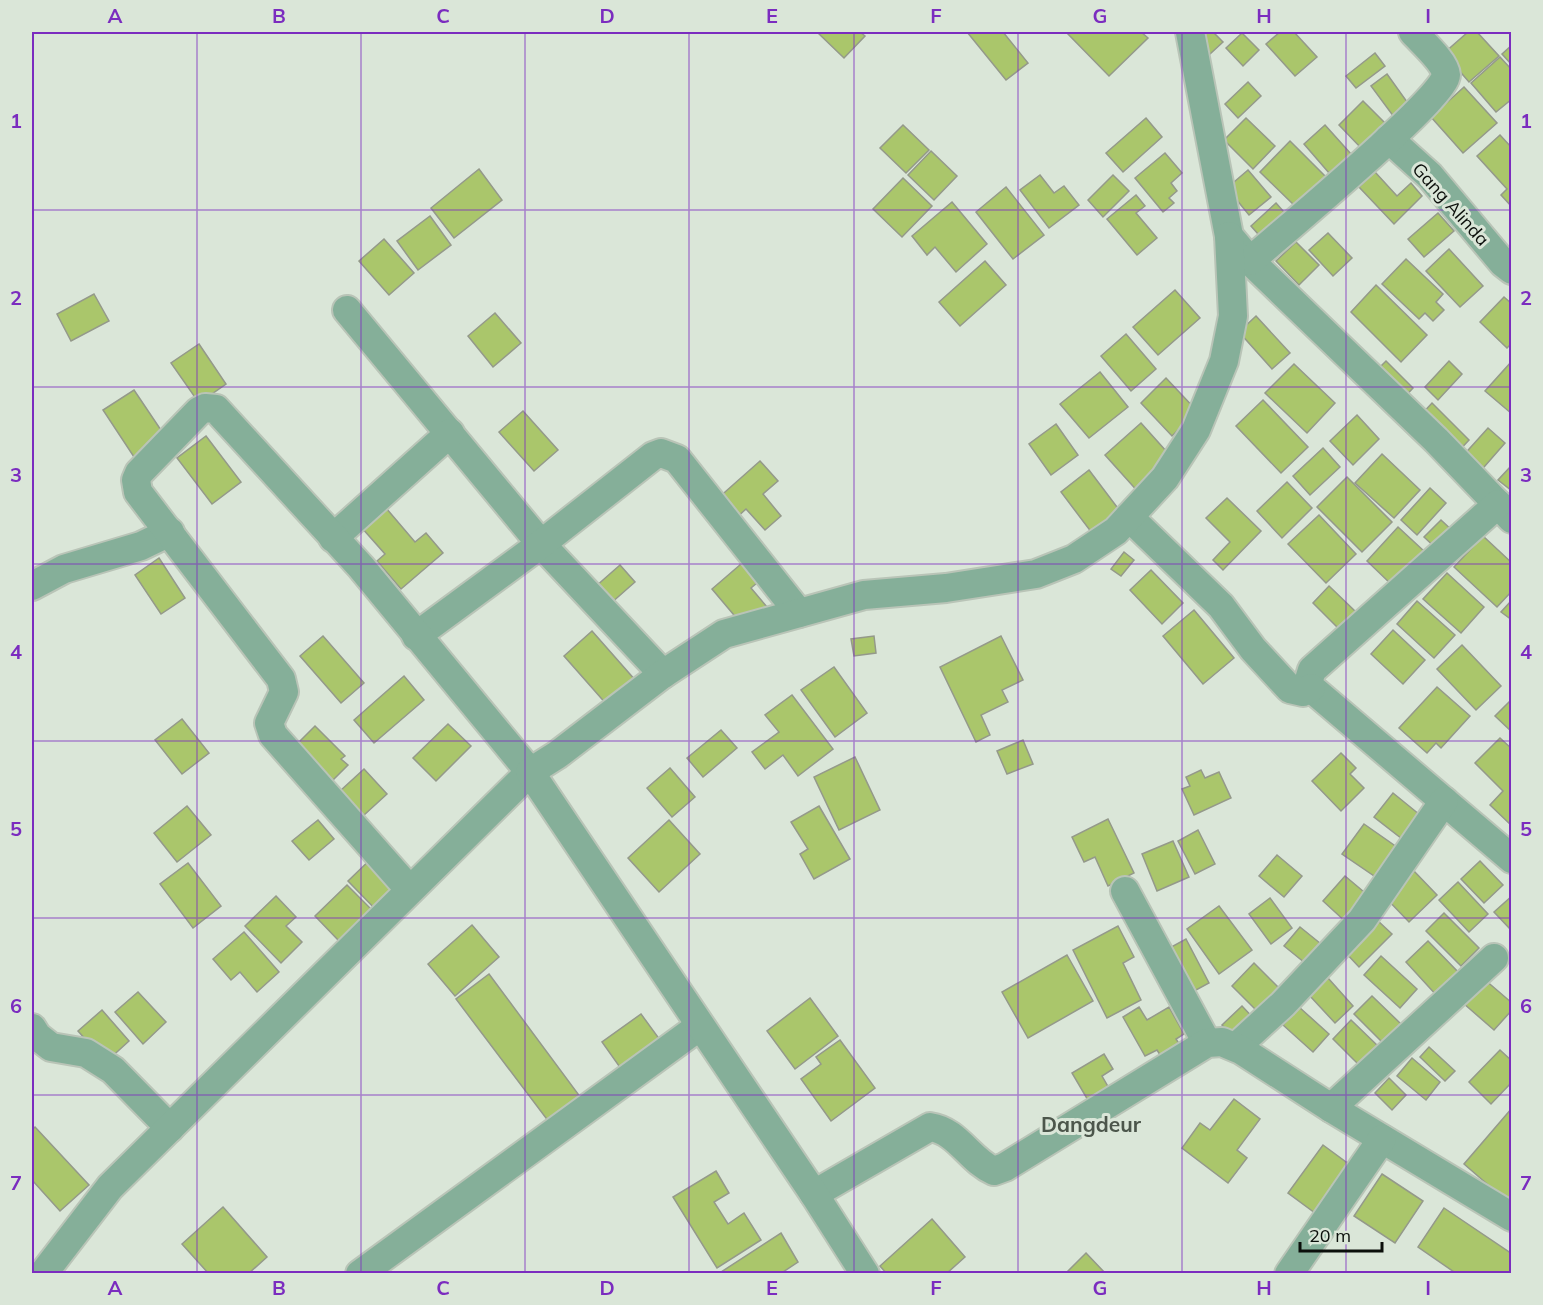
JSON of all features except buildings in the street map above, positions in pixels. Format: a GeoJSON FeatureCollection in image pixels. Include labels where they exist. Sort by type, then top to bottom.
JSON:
{"type":"FeatureCollection","features":[{"type":"Feature","properties":{"kind":"street"},"geometry":{"type":"LineString","coordinates":[[32,1264],[42,1274],[110,1187],[410,890],[540,788],[557,755],[663,674],[724,634],[864,595],[946,588],[1036,574],[1074,559],[1116,531],[1165,478],[1196,430],[1224,361],[1233,316],[1237,253],[1190,32]]}},
{"type":"Feature","properties":{"kind":"street"},"geometry":{"type":"LineString","coordinates":[[1237,253],[1389,139],[1412,119],[1445,81],[1446,73],[1443,65],[1413,32]]}},
{"type":"Feature","properties":{"kind":"street","name":"Gang Alinda"},"geometry":{"type":"LineString","coordinates":[[1389,139],[1430,176],[1503,263],[1512,270]]}},
{"type":"Feature","properties":{"kind":"street"},"geometry":{"type":"LineString","coordinates":[[1237,253],[1436,440],[1507,511],[1312,670],[1308,683],[1311,688],[1512,859]]}},
{"type":"Feature","properties":{"kind":"street"},"geometry":{"type":"LineString","coordinates":[[347,310],[542,544],[663,674]]}},
{"type":"Feature","properties":{"kind":"street"},"geometry":{"type":"LineString","coordinates":[[410,890],[273,735],[269,723],[284,692],[281,678],[138,492],[136,480],[139,473],[199,411],[216,409],[361,567],[540,788],[814,1194],[865,1274]]}},
{"type":"Feature","properties":{"kind":"street"},"geometry":{"type":"LineString","coordinates":[[333,538],[450,433]]}},
{"type":"Feature","properties":{"kind":"street"},"geometry":{"type":"LineString","coordinates":[[416,636],[542,544],[653,456],[661,453],[677,459],[799,613]]}},
{"type":"Feature","properties":{"kind":"street"},"geometry":{"type":"LineString","coordinates":[[1129,516],[1221,606],[1253,649],[1290,689],[1304,692],[1311,688]]}},
{"type":"Feature","properties":{"kind":"street"},"geometry":{"type":"LineString","coordinates":[[32,586],[64,569],[141,546],[170,532]]}},
{"type":"Feature","properties":{"kind":"street"},"geometry":{"type":"LineString","coordinates":[[1236,1047],[1283,1004],[1362,920],[1444,801]]}},
{"type":"Feature","properties":{"kind":"street"},"geometry":{"type":"LineString","coordinates":[[1125,891],[1207,1043]]}},
{"type":"Feature","properties":{"kind":"street"},"geometry":{"type":"LineString","coordinates":[[1331,1108],[1494,958]]}},
{"type":"Feature","properties":{"kind":"street"},"geometry":{"type":"LineString","coordinates":[[360,1274],[700,1026]]}},
{"type":"Feature","properties":{"kind":"street"},"geometry":{"type":"LineString","coordinates":[[32,1028],[37,1036],[51,1047],[86,1053],[113,1070],[170,1128]]}},
{"type":"Feature","properties":{"kind":"street"},"geometry":{"type":"LineString","coordinates":[[814,1194],[930,1127],[942,1129],[953,1136],[984,1167],[994,1171],[1005,1167],[1207,1043],[1222,1042],[1236,1047],[1331,1108],[1512,1217]]}},
{"type":"Feature","properties":{"kind":"street"},"geometry":{"type":"LineString","coordinates":[[1289,1274],[1382,1139]]}},
{"type":"Feature","properties":{"kind":"district","name":"Dangdeur"},"geometry":{"type":"Point","coordinates":[1091,1124]}}]}
